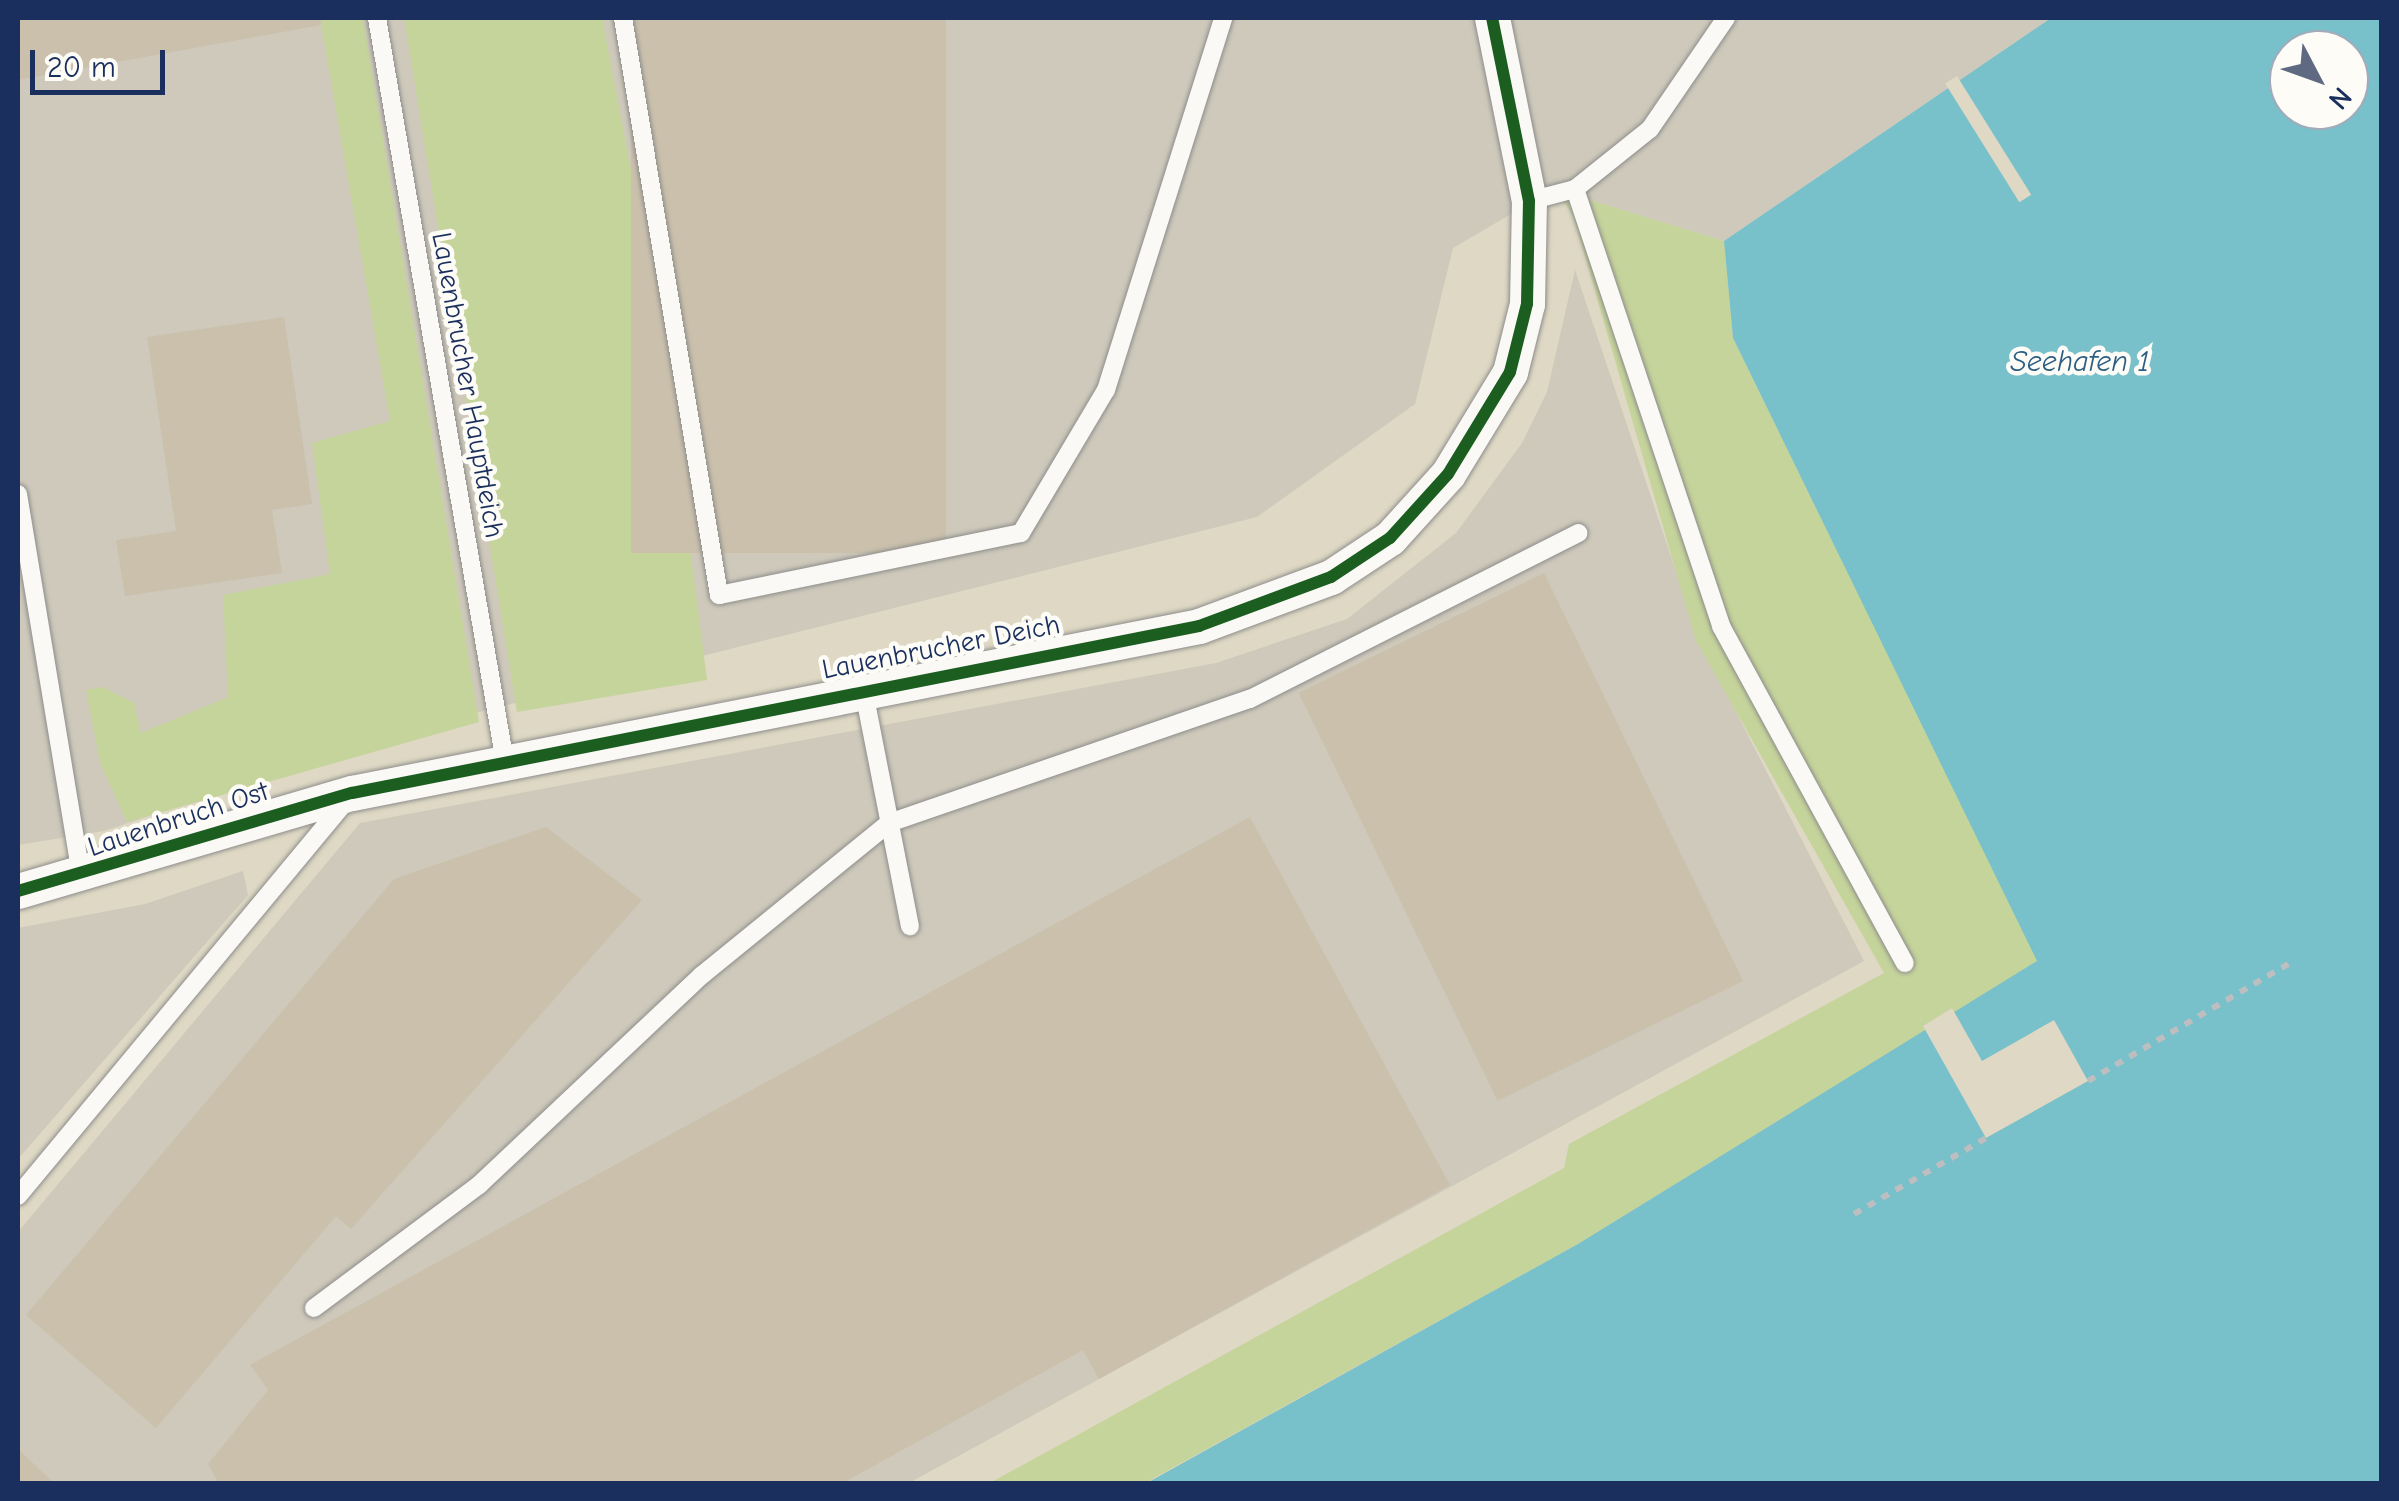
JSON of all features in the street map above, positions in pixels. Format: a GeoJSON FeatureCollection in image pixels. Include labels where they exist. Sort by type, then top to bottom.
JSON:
{"type":"FeatureCollection","features":[{"type":"Feature","properties":{"kind":"street","name":"Lauenbrucher Deich"},"geometry":{"type":"LineString","coordinates":[[352,794],[862,686],[1264,608],[1390,538],[1477,435],[1510,372],[1527,304],[1529,201],[1492,18]]}},
{"type":"Feature","properties":{"kind":"street","name":"Lauenbruch Ost"},"geometry":{"type":"LineString","coordinates":[[18,891],[81,876],[352,794]]}},
{"type":"Feature","properties":{"kind":"lane","name":"Lauenbrucher Hauptdeich"},"geometry":{"type":"LineString","coordinates":[[377,18],[505,762]]}},
{"type":"Feature","properties":{"kind":"lane"},"geometry":{"type":"LineString","coordinates":[[623,18],[719,596],[1021,533],[1106,390],[1223,18]]}},
{"type":"Feature","properties":{"kind":"lane"},"geometry":{"type":"LineString","coordinates":[[1529,201],[1576,189],[1650,129],[1726,18]]}},
{"type":"Feature","properties":{"kind":"lane"},"geometry":{"type":"LineString","coordinates":[[1576,189],[1720,626],[1905,963]]}},
{"type":"Feature","properties":{"kind":"lane"},"geometry":{"type":"LineString","coordinates":[[18,494],[81,876]]}},
{"type":"Feature","properties":{"kind":"lane"},"geometry":{"type":"LineString","coordinates":[[314,1308],[479,1185],[702,975],[889,824],[1250,699],[1578,533]]}},
{"type":"Feature","properties":{"kind":"lane"},"geometry":{"type":"LineString","coordinates":[[862,686],[910,926]]}},
{"type":"Feature","properties":{"kind":"lane"},"geometry":{"type":"LineString","coordinates":[[18,1196],[352,794]]}},
{"type":"Feature","properties":{"kind":"path"},"geometry":{"type":"LineString","coordinates":[[2088,1081],[2293,961]]}},
{"type":"Feature","properties":{"kind":"path"},"geometry":{"type":"LineString","coordinates":[[1854,1214],[1986,1138]]}},
{"type":"Feature","properties":{"kind":"shaded area"},"geometry":{"type":"Polygon","coordinates":[[[18,18],[2051,18],[1724,241],[1554,189],[1453,248],[1415,404],[1257,517],[407,730],[104,831],[18,845],[18,18]]]}},
{"type":"Feature","properties":{"kind":"shaded area"},"geometry":{"type":"Polygon","coordinates":[[[1575,270],[1699,640],[1864,961],[909,1483],[18,1484],[18,1232],[360,823],[1216,663],[1347,619],[1456,533],[1522,443],[1547,392],[1575,270]]]}},
{"type":"Feature","properties":{"kind":"shaded area"},"geometry":{"type":"Polygon","coordinates":[[[243,871],[248,895],[18,1159],[18,928],[145,904],[243,871]]]}},
{"type":"Feature","properties":{"kind":"green space"},"geometry":{"type":"Polygon","coordinates":[[[320,18],[363,18],[479,722],[127,822],[100,763],[86,690],[103,687],[134,703],[141,733],[228,697],[223,595],[330,574],[312,443],[390,421],[320,18]]]}},
{"type":"Feature","properties":{"kind":"green space"},"geometry":{"type":"Polygon","coordinates":[[[404,18],[602,18],[663,338],[707,680],[517,712],[404,18]]]}},
{"type":"Feature","properties":{"kind":"green space"},"geometry":{"type":"Polygon","coordinates":[[[1554,189],[1724,241],[1733,338],[2038,961],[1578,1244],[1145,1483],[988,1484],[1564,1168],[1569,1144],[1884,973],[1696,641],[1573,215],[1554,189]]]}},
{"type":"Feature","properties":{"kind":"water","name":"Seehafen 1"},"geometry":{"type":"Polygon","coordinates":[[[2051,18],[2381,18],[2381,1483],[1145,1484],[1578,1244],[2037,961],[1733,338],[1724,241],[2051,18]]]}},
{"type":"Feature","properties":{"kind":"pier"},"geometry":{"type":"Polygon","coordinates":[[[1957,76],[2031,195],[2019,202],[1945,83],[1957,76]]]}},
{"type":"Feature","properties":{"kind":"pier"},"geometry":{"type":"Polygon","coordinates":[[[1952,1008],[1982,1061],[2054,1020],[2088,1081],[1986,1138],[1923,1026],[1952,1008]]]}},
{"type":"Feature","properties":{"kind":"building"},"geometry":{"type":"Polygon","coordinates":[[[18,18],[320,18],[321,25],[18,80],[18,18]]]}},
{"type":"Feature","properties":{"kind":"building"},"geometry":{"type":"Polygon","coordinates":[[[631,18],[946,18],[946,553],[631,553],[631,18]]]}},
{"type":"Feature","properties":{"kind":"building"},"geometry":{"type":"Polygon","coordinates":[[[284,317],[312,504],[272,510],[282,573],[125,596],[116,540],[176,531],[147,337],[284,317]]]}},
{"type":"Feature","properties":{"kind":"building"},"geometry":{"type":"Polygon","coordinates":[[[1544,573],[1743,981],[1498,1101],[1299,693],[1544,573]]]}},
{"type":"Feature","properties":{"kind":"building"},"geometry":{"type":"Polygon","coordinates":[[[1250,817],[1450,1185],[1099,1379],[1083,1350],[841,1484],[219,1484],[208,1464],[268,1390],[250,1365],[1250,817]]]}},
{"type":"Feature","properties":{"kind":"building"},"geometry":{"type":"Polygon","coordinates":[[[546,827],[642,900],[351,1229],[336,1216],[156,1428],[26,1315],[394,879],[546,827]]]}},
{"type":"Feature","properties":{"kind":"building"},"geometry":{"type":"Polygon","coordinates":[[[18,1449],[55,1484],[18,1484],[18,1449]]]}},
{"type":"Feature","properties":{"kind":"cycle path"},"geometry":{"type":"LineString","coordinates":[[18,891],[352,793],[1199,626],[1331,577],[1390,538],[1448,474],[1510,372],[1527,304],[1529,201],[1492,18]]}}]}
